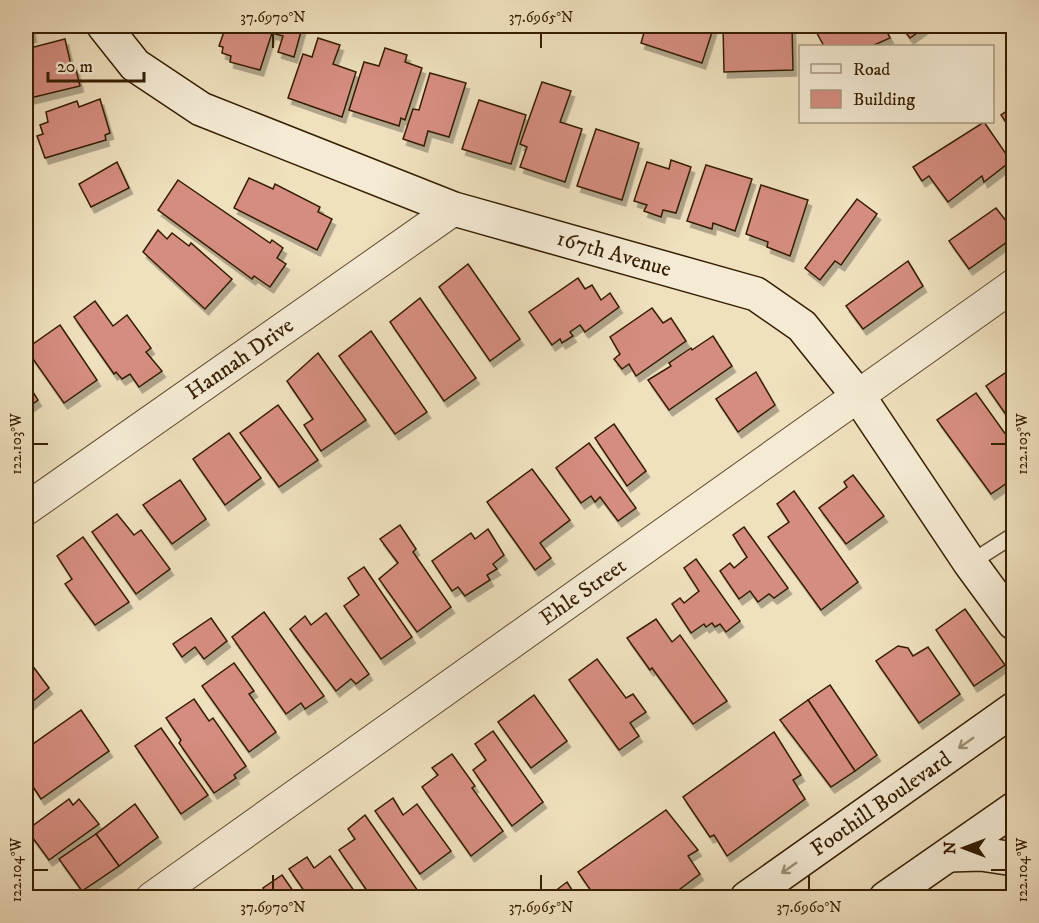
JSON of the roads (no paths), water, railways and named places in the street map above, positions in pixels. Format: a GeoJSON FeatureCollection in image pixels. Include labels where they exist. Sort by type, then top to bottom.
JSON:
{"type":"FeatureCollection","features":[{"type":"Feature","properties":{"kind":"street","name":"167th Avenue"},"geometry":{"type":"LineString","coordinates":[[104,26],[135,65],[201,109],[454,209],[756,294],[802,326],[859,397],[970,563],[1014,623]]}},
{"type":"Feature","properties":{"kind":"street","name":"Hannah Drive"},"geometry":{"type":"LineString","coordinates":[[26,509],[454,209]]}},
{"type":"Feature","properties":{"kind":"street","name":"Ehle Street"},"geometry":{"type":"LineString","coordinates":[[152,897],[1014,285]]}},
{"type":"Feature","properties":{"kind":"street","name":"Foothill Boulevard"},"geometry":{"type":"LineString","coordinates":[[747,897],[1014,710]]}},
{"type":"Feature","properties":{"kind":"street"},"geometry":{"type":"LineString","coordinates":[[886,897],[1014,809]]}},
{"type":"Feature","properties":{"kind":"street"},"geometry":{"type":"LineString","coordinates":[[949,855],[981,854],[1014,859]]}},
{"type":"Feature","properties":{"kind":"lane"},"geometry":{"type":"LineString","coordinates":[[970,563],[1014,535]]}}]}
